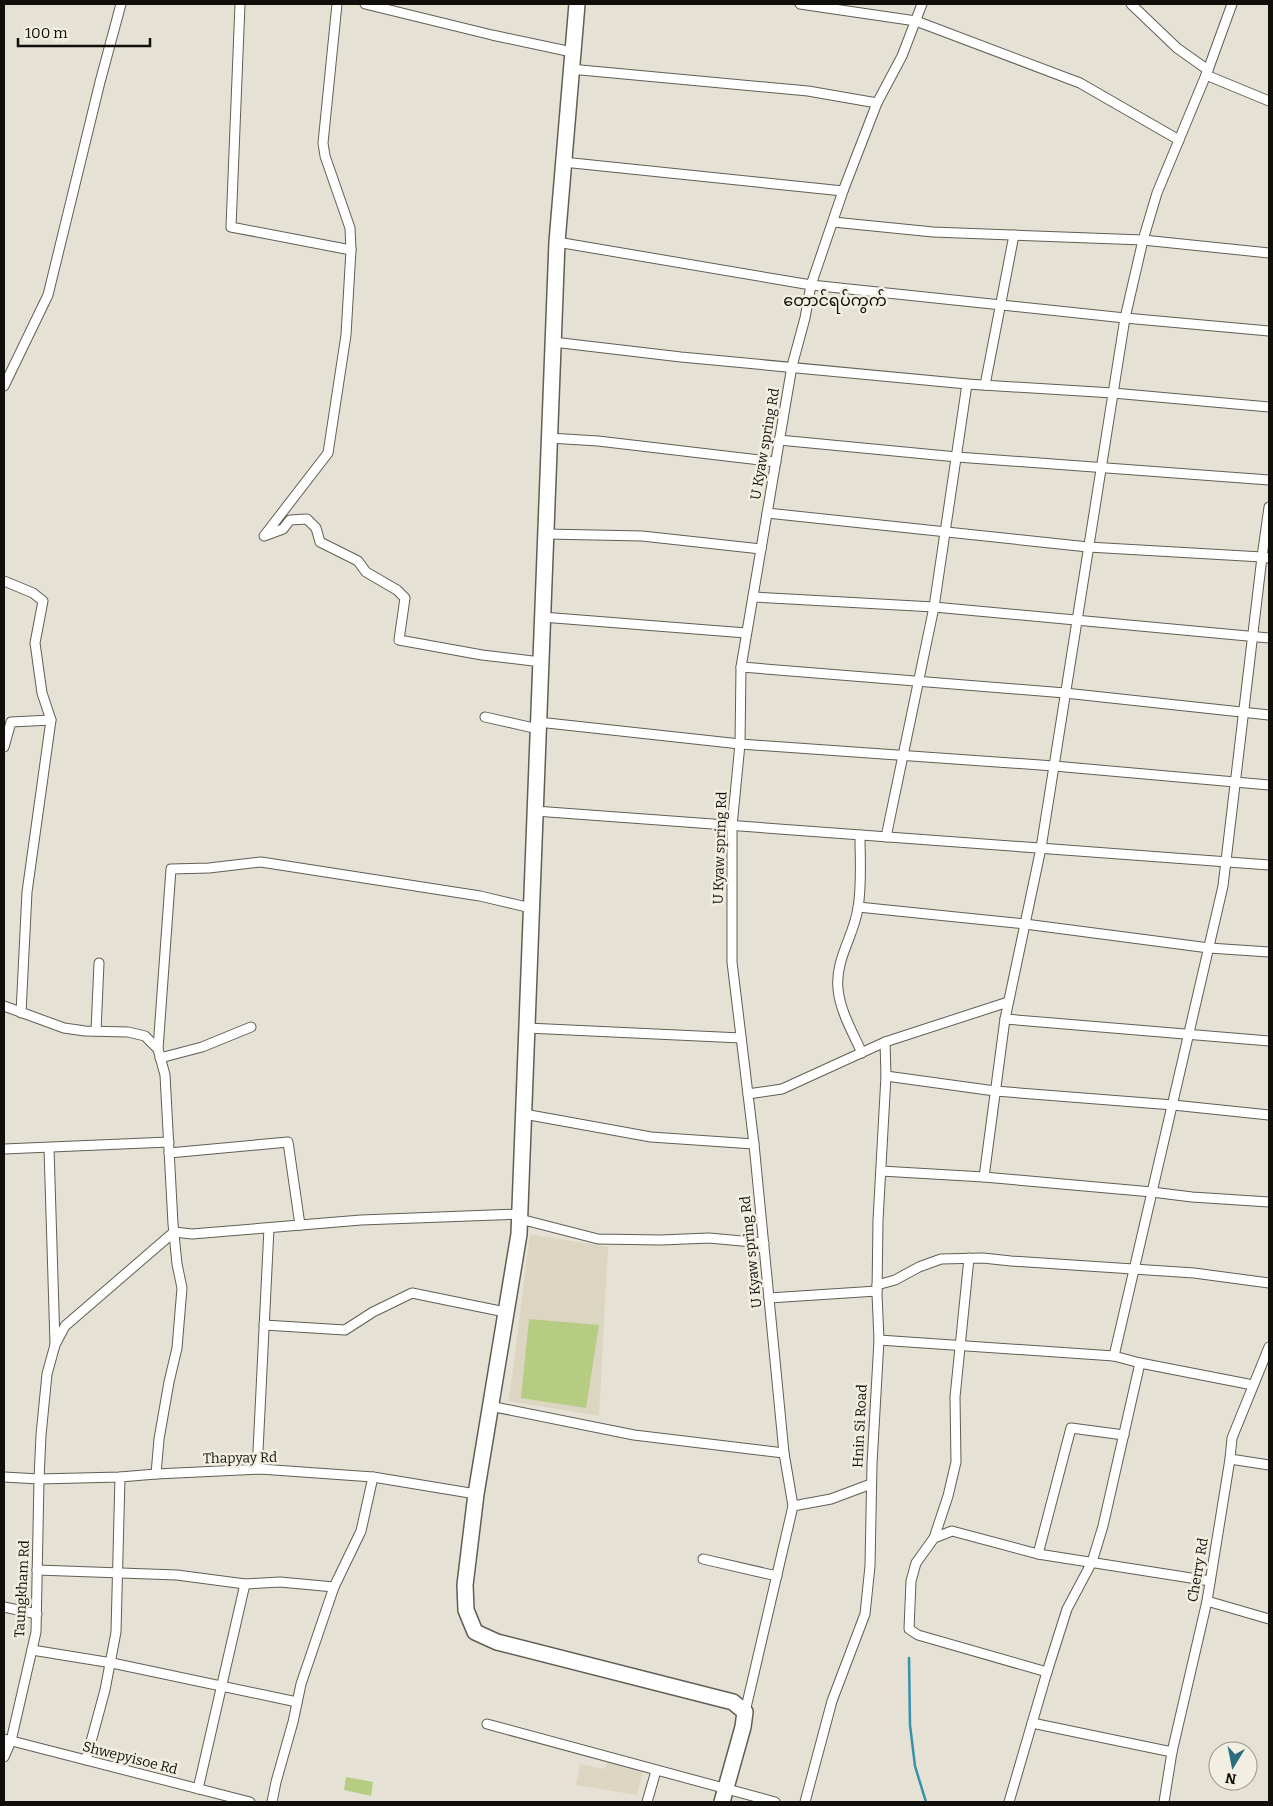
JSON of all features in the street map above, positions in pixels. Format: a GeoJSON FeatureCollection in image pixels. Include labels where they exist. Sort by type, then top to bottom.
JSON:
{"type":"FeatureCollection","features":[{"type":"Feature","properties":{"kind":"highway"},"geometry":{"type":"LineString","coordinates":[[577,4],[570,69],[557,242],[519,1234],[476,1494],[465,1586],[466,1610],[475,1632],[497,1642],[733,1702],[745,1712],[743,1727],[724,1795]]}},
{"type":"Feature","properties":{"kind":"street"},"geometry":{"type":"LineString","coordinates":[[4,386],[48,295],[121,4]]}},
{"type":"Feature","properties":{"kind":"street"},"geometry":{"type":"LineString","coordinates":[[240,4],[231,227],[351,250]]}},
{"type":"Feature","properties":{"kind":"street"},"geometry":{"type":"LineString","coordinates":[[337,4],[323,143],[325,156],[350,228],[351,250],[346,335],[328,453],[264,536],[283,529],[290,520],[307,519],[316,528],[320,542],[358,561],[366,572],[397,590],[405,598],[399,640],[482,655],[541,662]]}},
{"type":"Feature","properties":{"kind":"street"},"geometry":{"type":"LineString","coordinates":[[365,4],[492,35],[572,52]]}},
{"type":"Feature","properties":{"kind":"street"},"geometry":{"type":"LineString","coordinates":[[800,4],[916,21],[1080,83],[1179,140]]}},
{"type":"Feature","properties":{"kind":"street","name":"U Kyaw spring Rd"},"geometry":{"type":"LineString","coordinates":[[745,1712],[793,1506],[784,1453],[754,1144],[732,962],[732,826],[740,744],[741,667],[792,366],[805,318],[811,285],[843,191],[877,103],[902,56],[922,4]]}},
{"type":"Feature","properties":{"kind":"street"},"geometry":{"type":"LineString","coordinates":[[1131,4],[1177,48],[1207,73],[1269,101]]}},
{"type":"Feature","properties":{"kind":"street"},"geometry":{"type":"LineString","coordinates":[[984,1177],[1005,1019],[1041,848],[1125,318],[1143,240],[1157,193],[1207,73],[1232,4]]}},
{"type":"Feature","properties":{"kind":"street"},"geometry":{"type":"LineString","coordinates":[[570,69],[808,91],[877,103]]}},
{"type":"Feature","properties":{"kind":"street"},"geometry":{"type":"LineString","coordinates":[[563,162],[843,191]]}},
{"type":"Feature","properties":{"kind":"street"},"geometry":{"type":"LineString","coordinates":[[833,222],[933,232],[1143,240],[1269,253]]}},
{"type":"Feature","properties":{"kind":"street"},"geometry":{"type":"LineString","coordinates":[[985,385],[1014,236]]}},
{"type":"Feature","properties":{"kind":"street"},"geometry":{"type":"LineString","coordinates":[[557,242],[811,285],[1269,331]]}},
{"type":"Feature","properties":{"kind":"street"},"geometry":{"type":"LineString","coordinates":[[553,342],[967,384],[1113,393],[1269,407]]}},
{"type":"Feature","properties":{"kind":"street"},"geometry":{"type":"LineString","coordinates":[[886,837],[934,607],[967,384]]}},
{"type":"Feature","properties":{"kind":"street"},"geometry":{"type":"LineString","coordinates":[[549,438],[598,441],[776,462]]}},
{"type":"Feature","properties":{"kind":"street"},"geometry":{"type":"LineString","coordinates":[[780,440],[957,457],[1269,480]]}},
{"type":"Feature","properties":{"kind":"street"},"geometry":{"type":"LineString","coordinates":[[1114,1356],[1223,886],[1253,636],[1266,557],[1269,507]]}},
{"type":"Feature","properties":{"kind":"street"},"geometry":{"type":"LineString","coordinates":[[767,513],[1088,547],[1266,557]]}},
{"type":"Feature","properties":{"kind":"street"},"geometry":{"type":"LineString","coordinates":[[546,534],[642,536],[761,549]]}},
{"type":"Feature","properties":{"kind":"street"},"geometry":{"type":"LineString","coordinates":[[4,581],[33,594],[43,601],[35,643],[42,693],[52,720],[27,892],[21,1012]]}},
{"type":"Feature","properties":{"kind":"street"},"geometry":{"type":"LineString","coordinates":[[752,598],[934,607],[1269,638]]}},
{"type":"Feature","properties":{"kind":"street"},"geometry":{"type":"LineString","coordinates":[[542,617],[746,633]]}},
{"type":"Feature","properties":{"kind":"street"},"geometry":{"type":"LineString","coordinates":[[741,667],[1065,693],[1269,715]]}},
{"type":"Feature","properties":{"kind":"street"},"geometry":{"type":"LineString","coordinates":[[485,717],[538,725],[740,744],[1054,766],[1269,785]]}},
{"type":"Feature","properties":{"kind":"street"},"geometry":{"type":"LineString","coordinates":[[4,747],[11,722],[52,720]]}},
{"type":"Feature","properties":{"kind":"street"},"geometry":{"type":"LineString","coordinates":[[535,811],[1269,865]]}},
{"type":"Feature","properties":{"kind":"street"},"geometry":{"type":"LineString","coordinates":[[860,835],[858,907],[841,956],[838,988],[848,1022],[862,1053]]}},
{"type":"Feature","properties":{"kind":"street"},"geometry":{"type":"LineString","coordinates":[[156,1474],[159,1439],[168,1382],[177,1348],[182,1288],[177,1264],[174,1232],[165,1075],[158,1049],[171,869],[210,868],[262,862],[480,896],[531,908]]}},
{"type":"Feature","properties":{"kind":"street"},"geometry":{"type":"LineString","coordinates":[[858,907],[1025,924],[1209,948],[1269,952]]}},
{"type":"Feature","properties":{"kind":"street"},"geometry":{"type":"LineString","coordinates":[[96,1031],[99,963]]}},
{"type":"Feature","properties":{"kind":"street"},"geometry":{"type":"LineString","coordinates":[[748,1094],[782,1088],[885,1042],[1008,1002]]}},
{"type":"Feature","properties":{"kind":"street"},"geometry":{"type":"LineString","coordinates":[[4,1017],[5,1007],[64,1028],[128,1032],[145,1036],[158,1049]]}},
{"type":"Feature","properties":{"kind":"street"},"geometry":{"type":"LineString","coordinates":[[1005,1019],[1188,1036],[1269,1041]]}},
{"type":"Feature","properties":{"kind":"street"},"geometry":{"type":"LineString","coordinates":[[160,1058],[202,1047],[251,1027]]}},
{"type":"Feature","properties":{"kind":"street"},"geometry":{"type":"LineString","coordinates":[[527,1028],[741,1038]]}},
{"type":"Feature","properties":{"kind":"street","name":"Hnin Si Road"},"geometry":{"type":"LineString","coordinates":[[806,1802],[832,1701],[865,1614],[870,1566],[879,1340],[877,1288],[886,1076],[885,1042]]}},
{"type":"Feature","properties":{"kind":"street"},"geometry":{"type":"LineString","coordinates":[[886,1076],[995,1092],[1172,1105],[1269,1115]]}},
{"type":"Feature","properties":{"kind":"street"},"geometry":{"type":"LineString","coordinates":[[524,1114],[651,1137],[754,1144]]}},
{"type":"Feature","properties":{"kind":"street"},"geometry":{"type":"LineString","coordinates":[[4,1149],[168,1142]]}},
{"type":"Feature","properties":{"kind":"street"},"geometry":{"type":"LineString","coordinates":[[169,1153],[288,1142],[300,1225]]}},
{"type":"Feature","properties":{"kind":"street"},"geometry":{"type":"LineString","coordinates":[[49,1148],[54,1345]]}},
{"type":"Feature","properties":{"kind":"street"},"geometry":{"type":"LineString","coordinates":[[881,1171],[984,1177],[1192,1197],[1269,1202]]}},
{"type":"Feature","properties":{"kind":"street"},"geometry":{"type":"LineString","coordinates":[[54,1345],[65,1326],[174,1232],[192,1234],[361,1220],[520,1217],[598,1239],[661,1240],[709,1238],[764,1243]]}},
{"type":"Feature","properties":{"kind":"street"},"geometry":{"type":"LineString","coordinates":[[260,1469],[258,1452],[268,1228]]}},
{"type":"Feature","properties":{"kind":"street"},"geometry":{"type":"LineString","coordinates":[[969,1258],[955,1397],[956,1462],[948,1496],[934,1538],[916,1564],[911,1581],[909,1629],[918,1635],[1046,1672]]}},
{"type":"Feature","properties":{"kind":"street"},"geometry":{"type":"LineString","coordinates":[[769,1298],[877,1288],[941,1259],[969,1258],[1194,1273],[1269,1283]]}},
{"type":"Feature","properties":{"kind":"street"},"geometry":{"type":"LineString","coordinates":[[264,1325],[345,1330],[373,1312],[412,1293],[506,1312]]}},
{"type":"Feature","properties":{"kind":"street"},"geometry":{"type":"LineString","coordinates":[[879,1340],[1114,1356],[1140,1363],[1254,1385]]}},
{"type":"Feature","properties":{"kind":"street","name":"Taungkham Rd"},"geometry":{"type":"LineString","coordinates":[[4,1757],[36,1632],[41,1435],[47,1374],[54,1345]]}},
{"type":"Feature","properties":{"kind":"street","name":"Cherry Rd"},"geometry":{"type":"LineString","coordinates":[[1164,1802],[1172,1752],[1207,1601],[1232,1438],[1254,1385],[1265,1367],[1269,1347]]}},
{"type":"Feature","properties":{"kind":"street"},"geometry":{"type":"LineString","coordinates":[[1009,1802],[1066,1609],[1092,1562],[1103,1526],[1140,1363]]}},
{"type":"Feature","properties":{"kind":"street"},"geometry":{"type":"LineString","coordinates":[[490,1406],[634,1435],[784,1453]]}},
{"type":"Feature","properties":{"kind":"street"},"geometry":{"type":"LineString","coordinates":[[1038,1554],[1071,1428],[1124,1435]]}},
{"type":"Feature","properties":{"kind":"street"},"geometry":{"type":"LineString","coordinates":[[1230,1459],[1269,1465]]}},
{"type":"Feature","properties":{"kind":"street","name":"Thapyay Rd"},"geometry":{"type":"LineString","coordinates":[[4,1477],[39,1479],[120,1477],[260,1469],[374,1477],[476,1494]]}},
{"type":"Feature","properties":{"kind":"street"},"geometry":{"type":"LineString","coordinates":[[86,1760],[112,1663],[116,1632],[120,1477]]}},
{"type":"Feature","properties":{"kind":"street"},"geometry":{"type":"LineString","coordinates":[[272,1802],[301,1684],[334,1587],[361,1531],[374,1477]]}},
{"type":"Feature","properties":{"kind":"street"},"geometry":{"type":"LineString","coordinates":[[793,1506],[831,1499],[872,1484]]}},
{"type":"Feature","properties":{"kind":"street"},"geometry":{"type":"LineString","coordinates":[[934,1538],[952,1531],[1038,1554],[1210,1581]]}},
{"type":"Feature","properties":{"kind":"street"},"geometry":{"type":"LineString","coordinates":[[703,1559],[777,1576]]}},
{"type":"Feature","properties":{"kind":"street"},"geometry":{"type":"LineString","coordinates":[[37,1570],[177,1575],[244,1584],[280,1582],[334,1587]]}},
{"type":"Feature","properties":{"kind":"street"},"geometry":{"type":"LineString","coordinates":[[198,1789],[244,1584]]}},
{"type":"Feature","properties":{"kind":"street"},"geometry":{"type":"LineString","coordinates":[[1207,1601],[1269,1620]]}},
{"type":"Feature","properties":{"kind":"street"},"geometry":{"type":"LineString","coordinates":[[4,1607],[36,1614]]}},
{"type":"Feature","properties":{"kind":"street"},"geometry":{"type":"LineString","coordinates":[[32,1650],[112,1663],[297,1702]]}},
{"type":"Feature","properties":{"kind":"street"},"geometry":{"type":"LineString","coordinates":[[1032,1723],[1172,1752]]}},
{"type":"Feature","properties":{"kind":"street"},"geometry":{"type":"LineString","coordinates":[[487,1724],[656,1771],[724,1795],[775,1802]]}},
{"type":"Feature","properties":{"kind":"street","name":"Shwepyisoe Rd"},"geometry":{"type":"LineString","coordinates":[[7,1740],[250,1802]]}},
{"type":"Feature","properties":{"kind":"street"},"geometry":{"type":"LineString","coordinates":[[647,1802],[656,1771]]}},
{"type":"Feature","properties":{"kind":"shaded area"},"geometry":{"type":"Polygon","coordinates":[[[530,1234],[608,1247],[599,1416],[509,1401],[530,1234]]]}},
{"type":"Feature","properties":{"kind":"shaded area"},"geometry":{"type":"Polygon","coordinates":[[[608,1761],[643,1770],[637,1795],[576,1785],[580,1764],[605,1769],[608,1761]]]}},
{"type":"Feature","properties":{"kind":"green space"},"geometry":{"type":"Polygon","coordinates":[[[529,1319],[599,1325],[586,1408],[521,1398],[529,1319]]]}},
{"type":"Feature","properties":{"kind":"green space"},"geometry":{"type":"Polygon","coordinates":[[[346,1777],[373,1782],[371,1796],[344,1790],[346,1777]]]}},
{"type":"Feature","properties":{"kind":"waterway"},"geometry":{"type":"LineString","coordinates":[[909,1658],[910,1725],[915,1766],[926,1802]]}},
{"type":"Feature","properties":{"kind":"district","name":"တောင်ရပ်ကွက်"},"geometry":{"type":"Point","coordinates":[835,300]}}]}
